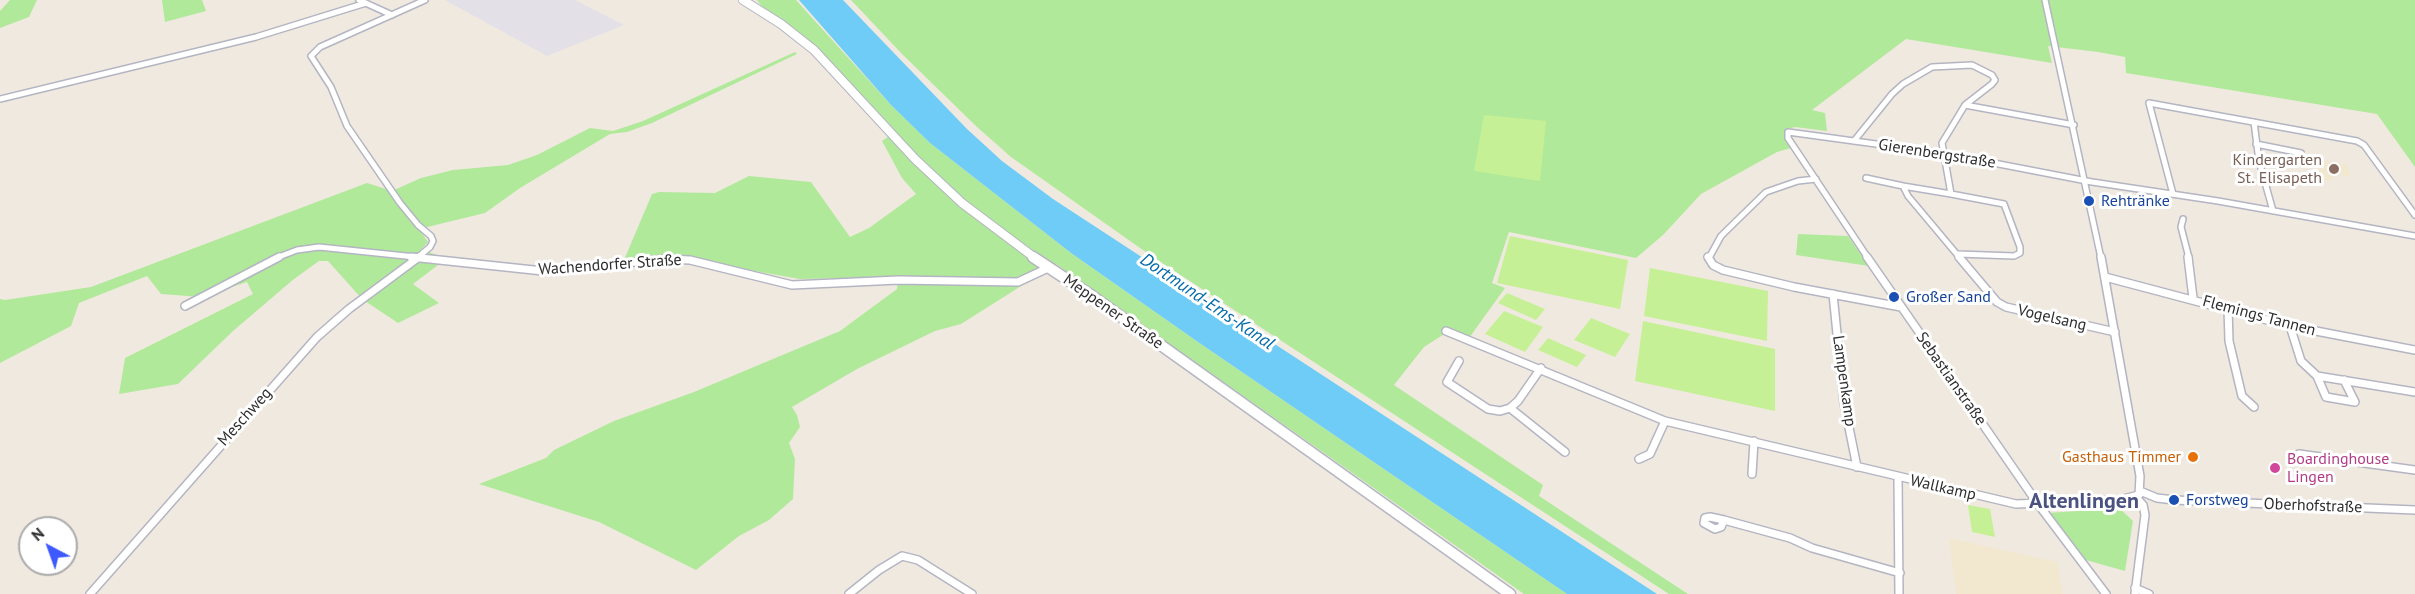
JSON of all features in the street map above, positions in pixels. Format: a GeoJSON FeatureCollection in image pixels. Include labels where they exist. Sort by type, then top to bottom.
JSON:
{"type":"FeatureCollection","features":[{"type":"Feature","properties":{"kind":"main road","name":"Meppener Straße"},"geometry":{"type":"LineString","coordinates":[[743,0],[781,24],[814,50],[915,159],[962,203],[1048,267],[1510,594]]}},
{"type":"Feature","properties":{"kind":"street"},"geometry":{"type":"LineString","coordinates":[[359,0],[392,15]]}},
{"type":"Feature","properties":{"kind":"street"},"geometry":{"type":"LineString","coordinates":[[418,258],[430,247],[433,241],[431,236],[413,219],[347,126],[331,87],[312,59],[314,52],[320,47],[425,0]]}},
{"type":"Feature","properties":{"kind":"street"},"geometry":{"type":"LineString","coordinates":[[2045,0],[2074,125],[2105,277],[2140,476],[2137,494],[2145,515],[2135,591],[2149,594]]}},
{"type":"Feature","properties":{"kind":"street"},"geometry":{"type":"LineString","coordinates":[[0,99],[256,37],[366,3]]}},
{"type":"Feature","properties":{"kind":"street"},"geometry":{"type":"LineString","coordinates":[[1854,141],[1903,84],[1932,67],[1972,65],[1992,75],[1995,80],[1965,105],[1942,142],[1942,153],[1951,194]]}},
{"type":"Feature","properties":{"kind":"street"},"geometry":{"type":"LineString","coordinates":[[2173,194],[2150,103],[2349,139],[2364,145],[2415,215]]}},
{"type":"Feature","properties":{"kind":"street"},"geometry":{"type":"LineString","coordinates":[[1965,105],[2074,125]]}},
{"type":"Feature","properties":{"kind":"street"},"geometry":{"type":"LineString","coordinates":[[2254,122],[2256,144],[2273,211]]}},
{"type":"Feature","properties":{"kind":"street","name":"Gierenbergstraße"},"geometry":{"type":"LineString","coordinates":[[1788,132],[1942,153],[2085,180]]}},
{"type":"Feature","properties":{"kind":"street","name":"Sebastianstraße"},"geometry":{"type":"LineString","coordinates":[[1788,132],[1788,138],[1901,307],[2038,504]]}},
{"type":"Feature","properties":{"kind":"street"},"geometry":{"type":"LineString","coordinates":[[2256,144],[2301,153]]}},
{"type":"Feature","properties":{"kind":"street"},"geometry":{"type":"LineString","coordinates":[[1866,178],[2004,204],[2020,247],[2020,253],[2014,256],[1958,254]]}},
{"type":"Feature","properties":{"kind":"street"},"geometry":{"type":"LineString","coordinates":[[1816,179],[1797,181],[1767,192],[1721,236],[1708,257],[1713,265],[1723,270],[1901,307]]}},
{"type":"Feature","properties":{"kind":"street"},"geometry":{"type":"LineString","coordinates":[[2085,180],[2415,236]]}},
{"type":"Feature","properties":{"kind":"street","name":"Vogelsang"},"geometry":{"type":"LineString","coordinates":[[1903,186],[1908,196],[1997,302],[2006,307],[2115,332]]}},
{"type":"Feature","properties":{"kind":"street"},"geometry":{"type":"LineString","coordinates":[[2183,219],[2181,227],[2189,259],[2193,298]]}},
{"type":"Feature","properties":{"kind":"street","name":"Wachendorfer Straße"},"geometry":{"type":"LineString","coordinates":[[185,306],[274,259],[297,250],[319,247],[543,271],[656,260],[690,260],[775,282],[802,285],[898,280],[1018,282],[1048,267]]}},
{"type":"Feature","properties":{"kind":"street","name":"Meschweg"},"geometry":{"type":"LineString","coordinates":[[90,594],[317,337],[349,309],[418,258]]}},
{"type":"Feature","properties":{"kind":"street","name":"Flemings Tannen"},"geometry":{"type":"LineString","coordinates":[[2105,277],[2193,298],[2290,326],[2415,350]]}},
{"type":"Feature","properties":{"kind":"street","name":"Lampenkamp"},"geometry":{"type":"LineString","coordinates":[[1833,294],[1844,403],[1857,467]]}},
{"type":"Feature","properties":{"kind":"street"},"geometry":{"type":"LineString","coordinates":[[2228,309],[2229,341],[2242,396],[2254,407]]}},
{"type":"Feature","properties":{"kind":"street"},"geometry":{"type":"LineString","coordinates":[[2290,326],[2301,361],[2317,376],[2326,397],[2355,402],[2344,380]]}},
{"type":"Feature","properties":{"kind":"street","name":"Wallkamp"},"geometry":{"type":"LineString","coordinates":[[1446,331],[1541,368],[1665,421],[1898,477],[2016,504],[2119,500],[2137,494]]}},
{"type":"Feature","properties":{"kind":"street"},"geometry":{"type":"LineString","coordinates":[[1460,361],[1448,382],[1488,409],[1500,411],[1510,408],[1518,401],[1541,368]]}},
{"type":"Feature","properties":{"kind":"street"},"geometry":{"type":"LineString","coordinates":[[2317,376],[2415,392]]}},
{"type":"Feature","properties":{"kind":"street"},"geometry":{"type":"LineString","coordinates":[[1510,408],[1565,452]]}},
{"type":"Feature","properties":{"kind":"street"},"geometry":{"type":"LineString","coordinates":[[1639,459],[1650,454],[1665,421]]}},
{"type":"Feature","properties":{"kind":"street"},"geometry":{"type":"LineString","coordinates":[[1752,474],[1754,441]]}},
{"type":"Feature","properties":{"kind":"street"},"geometry":{"type":"LineString","coordinates":[[2299,454],[2415,470]]}},
{"type":"Feature","properties":{"kind":"street"},"geometry":{"type":"LineString","coordinates":[[1898,477],[1899,594]]}},
{"type":"Feature","properties":{"kind":"street","name":"Oberhofstraße"},"geometry":{"type":"LineString","coordinates":[[2137,494],[2174,500],[2415,510]]}},
{"type":"Feature","properties":{"kind":"street"},"geometry":{"type":"LineString","coordinates":[[2038,504],[2106,594]]}},
{"type":"Feature","properties":{"kind":"street"},"geometry":{"type":"LineString","coordinates":[[1724,520],[1900,573]]}},
{"type":"Feature","properties":{"kind":"street"},"geometry":{"type":"LineString","coordinates":[[849,594],[879,570],[902,556],[918,560],[972,594]]}},
{"type":"Feature","properties":{"kind":"shaded area"},"geometry":{"type":"Polygon","coordinates":[[[445,0],[575,0],[624,25],[547,56],[445,0]]]}},
{"type":"Feature","properties":{"kind":"shaded area","name":"Kindergarten St. Elisapeth"},"geometry":{"type":"Polygon","coordinates":[[[2316,159],[2347,165],[2351,177],[2331,173],[2333,181],[2322,179],[2316,159]]]}},
{"type":"Feature","properties":{"kind":"shaded area"},"geometry":{"type":"Polygon","coordinates":[[[1949,538],[2057,562],[2063,594],[1956,594],[1949,538]]]}},
{"type":"Feature","properties":{"kind":"green space"},"geometry":{"type":"Polygon","coordinates":[[[10,0],[37,0],[29,17],[0,28],[0,11],[10,0]]]}},
{"type":"Feature","properties":{"kind":"green space"},"geometry":{"type":"Polygon","coordinates":[[[162,0],[202,0],[206,11],[165,22],[162,0]]]}},
{"type":"Feature","properties":{"kind":"green space"},"geometry":{"type":"Polygon","coordinates":[[[757,0],[796,0],[891,105],[930,143],[1071,253],[1567,594],[1524,594],[1056,264],[961,324],[935,331],[857,369],[792,407],[800,427],[789,443],[795,459],[793,499],[769,520],[739,536],[696,570],[599,522],[479,484],[546,458],[554,450],[614,421],[694,392],[840,331],[897,289],[898,281],[886,277],[800,279],[674,257],[624,260],[652,194],[659,192],[715,193],[749,176],[811,182],[850,237],[869,228],[916,194],[902,178],[882,141],[895,132],[889,124],[833,65],[763,8],[757,0]]]}},
{"type":"Feature","properties":{"kind":"green space"},"geometry":{"type":"Polygon","coordinates":[[[851,0],[2415,0],[2415,167],[2377,114],[2126,73],[2125,57],[2098,52],[2048,46],[2052,63],[1906,39],[1812,110],[1825,113],[1827,131],[1795,127],[1786,129],[1784,133],[1791,148],[1777,152],[1701,194],[1663,235],[1636,258],[1509,232],[1492,283],[1505,288],[1469,338],[1449,331],[1424,347],[1394,385],[1543,485],[1539,496],[1688,594],[1669,594],[1150,255],[1011,157],[903,55],[851,0]]]}},
{"type":"Feature","properties":{"kind":"green space"},"geometry":{"type":"Polygon","coordinates":[[[795,52],[797,54],[652,123],[627,132],[610,134],[520,188],[485,213],[419,229],[428,242],[401,270],[429,252],[446,259],[413,284],[439,303],[398,323],[362,299],[328,261],[319,261],[294,279],[233,331],[178,384],[119,394],[125,358],[253,294],[247,282],[201,297],[161,294],[147,276],[79,303],[71,326],[0,363],[0,299],[91,287],[367,183],[392,191],[421,178],[453,170],[508,165],[537,155],[590,128],[613,131],[643,121],[795,52]]]}},
{"type":"Feature","properties":{"kind":"green space"},"geometry":{"type":"Polygon","coordinates":[[[1484,115],[1546,121],[1540,181],[1474,171],[1484,115]]]}},
{"type":"Feature","properties":{"kind":"green space"},"geometry":{"type":"Polygon","coordinates":[[[1798,234],[1848,236],[1869,266],[1796,255],[1798,234]]]}},
{"type":"Feature","properties":{"kind":"green space"},"geometry":{"type":"Polygon","coordinates":[[[1510,236],[1628,260],[1620,309],[1497,283],[1510,236]]]}},
{"type":"Feature","properties":{"kind":"green space"},"geometry":{"type":"Polygon","coordinates":[[[1650,268],[1768,291],[1767,341],[1644,316],[1650,268]]]}},
{"type":"Feature","properties":{"kind":"green space"},"geometry":{"type":"Polygon","coordinates":[[[1507,293],[1545,309],[1536,320],[1498,303],[1507,293]]]}},
{"type":"Feature","properties":{"kind":"green space"},"geometry":{"type":"Polygon","coordinates":[[[1504,311],[1543,327],[1525,352],[1485,334],[1504,311]]]}},
{"type":"Feature","properties":{"kind":"green space"},"geometry":{"type":"Polygon","coordinates":[[[1591,318],[1630,334],[1615,357],[1574,340],[1591,318]]]}},
{"type":"Feature","properties":{"kind":"green space"},"geometry":{"type":"Polygon","coordinates":[[[1643,321],[1775,349],[1775,411],[1635,381],[1643,321]]]}},
{"type":"Feature","properties":{"kind":"green space"},"geometry":{"type":"Polygon","coordinates":[[[1548,338],[1586,355],[1577,367],[1538,350],[1548,338]]]}},
{"type":"Feature","properties":{"kind":"green space"},"geometry":{"type":"Polygon","coordinates":[[[1968,505],[1990,509],[1995,537],[1972,532],[1968,505]]]}},
{"type":"Feature","properties":{"kind":"green space"},"geometry":{"type":"Polygon","coordinates":[[[2119,508],[2133,521],[2125,571],[2086,560],[2048,513],[2119,508]]]}},
{"type":"Feature","properties":{"kind":"water","name":"Dortmund-Ems-Kanal"},"geometry":{"type":"Polygon","coordinates":[[[799,0],[843,0],[967,129],[1002,161],[1053,199],[1657,594],[1567,594],[1198,342],[1071,253],[930,143],[891,105],[799,0]]]}},
{"type":"Feature","properties":{"kind":"place","name":"Kindergarten St. Elisapeth"},"geometry":{"type":"Point","coordinates":[2334,169]}},
{"type":"Feature","properties":{"kind":"place","name":"Rehtränke"},"geometry":{"type":"Point","coordinates":[2089,201]}},
{"type":"Feature","properties":{"kind":"place","name":"Großer Sand"},"geometry":{"type":"Point","coordinates":[1894,297]}},
{"type":"Feature","properties":{"kind":"place","name":"Gasthaus Timmer"},"geometry":{"type":"Point","coordinates":[2193,457]}},
{"type":"Feature","properties":{"kind":"place","name":"Boardinghouse Lingen"},"geometry":{"type":"Point","coordinates":[2275,468]}},
{"type":"Feature","properties":{"kind":"place","name":"Forstweg"},"geometry":{"type":"Point","coordinates":[2174,500]}},
{"type":"Feature","properties":{"kind":"district","name":"Altenlingen"},"geometry":{"type":"Point","coordinates":[2084,502]}}]}
